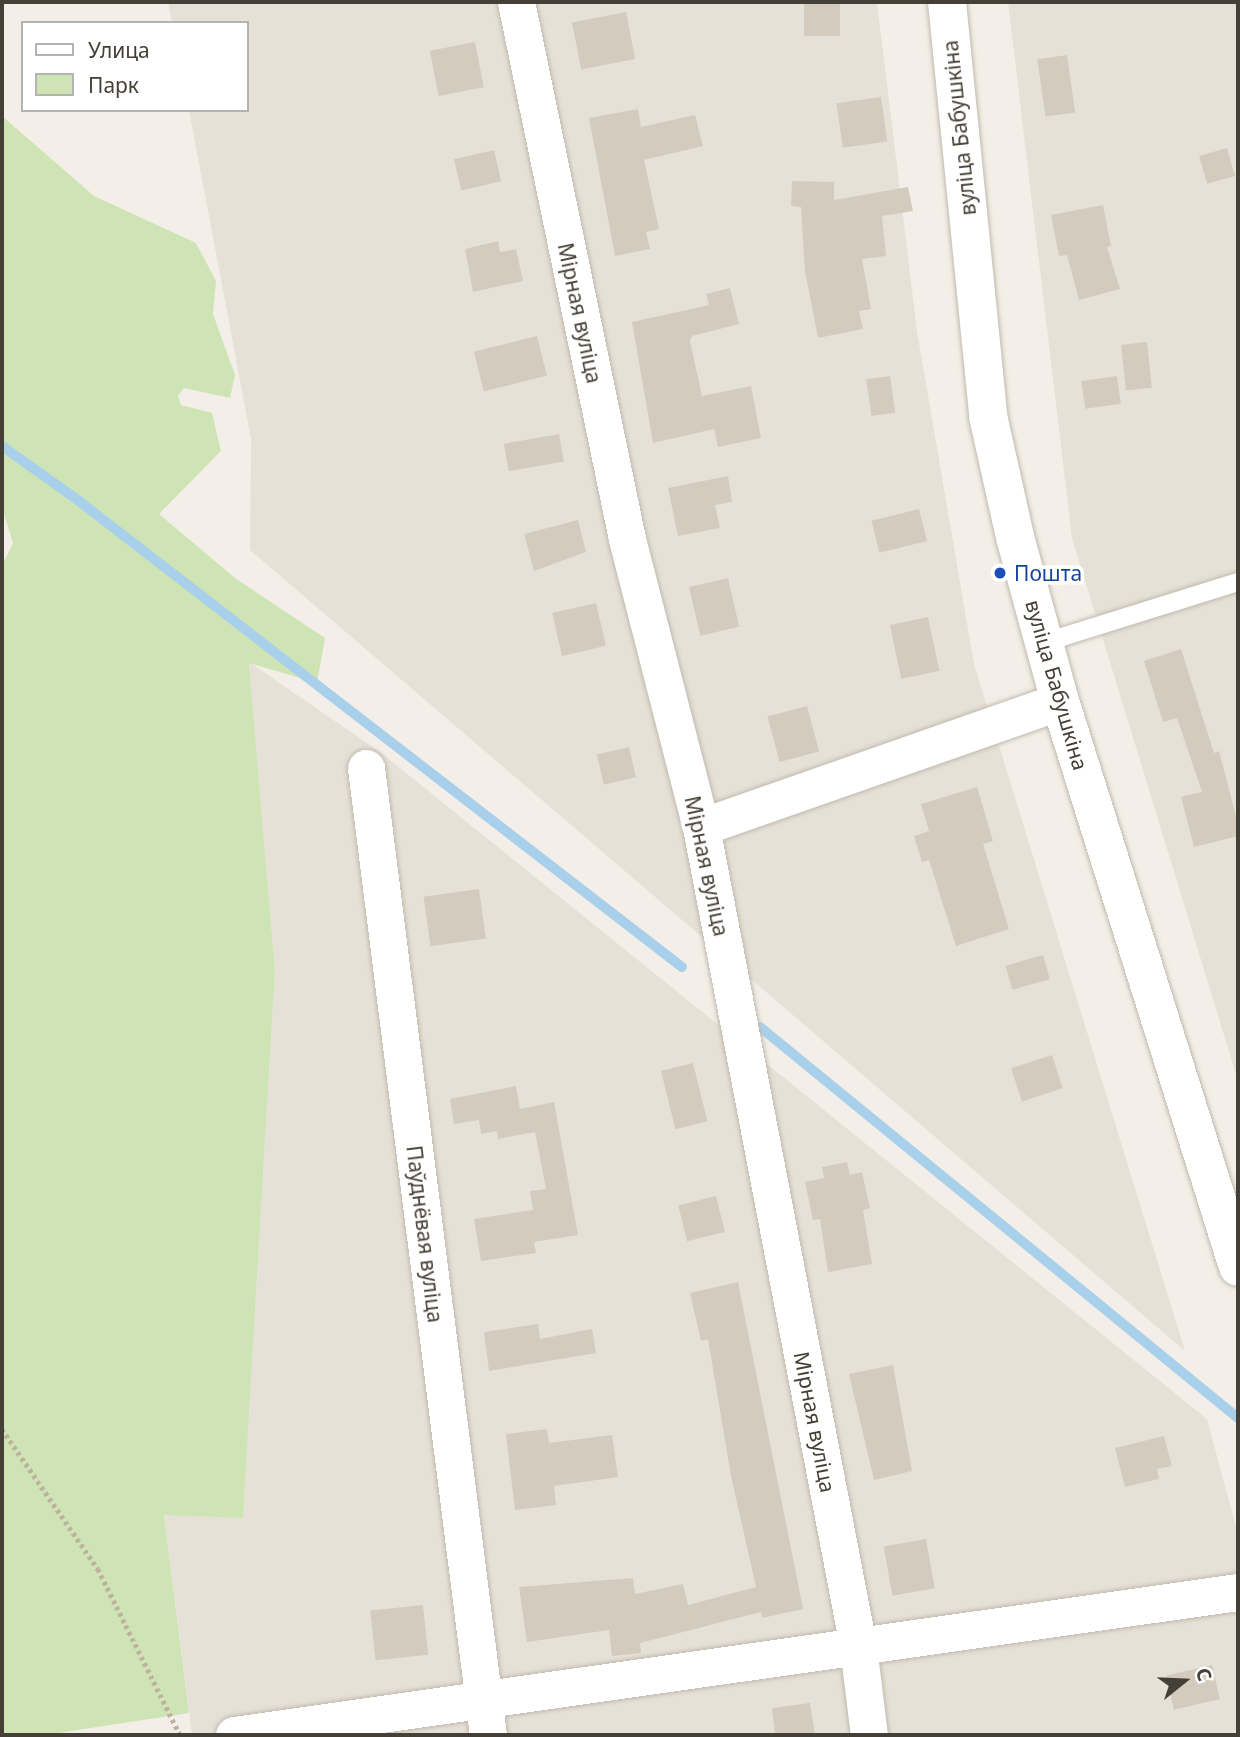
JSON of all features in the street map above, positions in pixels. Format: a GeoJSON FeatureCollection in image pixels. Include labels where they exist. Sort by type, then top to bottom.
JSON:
{"type":"FeatureCollection","features":[{"type":"Feature","properties":{"kind":"street","name":"Мірная вуліца"},"geometry":{"type":"LineString","coordinates":[[516,2],[627,539],[701,827],[859,1646],[869,1735]]}},
{"type":"Feature","properties":{"kind":"street","name":"вуліца Бабушкіна"},"geometry":{"type":"LineString","coordinates":[[947,2],[988,416],[1043,643],[1060,701],[1238,1267]]}},
{"type":"Feature","properties":{"kind":"street"},"geometry":{"type":"LineString","coordinates":[[701,827],[1060,701]]}},
{"type":"Feature","properties":{"kind":"street","name":"Паўднёвая вуліца"},"geometry":{"type":"LineString","coordinates":[[366,768],[488,1735]]}},
{"type":"Feature","properties":{"kind":"street"},"geometry":{"type":"LineString","coordinates":[[234,1735],[1238,1592]]}},
{"type":"Feature","properties":{"kind":"lane"},"geometry":{"type":"LineString","coordinates":[[1043,643],[1238,582]]}},
{"type":"Feature","properties":{"kind":"path"},"geometry":{"type":"LineString","coordinates":[[2,1429],[98,1569],[180,1735]]}},
{"type":"Feature","properties":{"kind":"shaded area"},"geometry":{"type":"Polygon","coordinates":[[[168,2],[877,2],[917,331],[974,664],[1185,1351],[250,550],[251,439],[189,112],[248,112],[248,21],[172,21],[168,2]]]}},
{"type":"Feature","properties":{"kind":"shaded area"},"geometry":{"type":"Polygon","coordinates":[[[1008,2],[1238,2],[1238,1081],[1072,538],[1008,2]]]}},
{"type":"Feature","properties":{"kind":"shaded area"},"geometry":{"type":"Polygon","coordinates":[[[249,662],[380,752],[1207,1419],[1238,1534],[1238,1735],[192,1735],[164,1514],[243,1518],[275,970],[249,662]]]}},
{"type":"Feature","properties":{"kind":"green space"},"geometry":{"type":"Polygon","coordinates":[[[2,116],[94,196],[196,243],[216,281],[213,314],[235,375],[230,398],[184,388],[178,396],[181,405],[212,413],[221,451],[159,514],[235,578],[325,638],[317,683],[249,663],[275,970],[243,1518],[164,1515],[189,1713],[45,1735],[2,1735],[2,566],[13,543],[2,508],[2,116]]]}},
{"type":"Feature","properties":{"kind":"building"},"geometry":{"type":"Polygon","coordinates":[[[804,2],[840,2],[840,36],[804,36],[804,2]]]}},
{"type":"Feature","properties":{"kind":"building"},"geometry":{"type":"Polygon","coordinates":[[[626,12],[635,59],[581,70],[572,22],[626,12]]]}},
{"type":"Feature","properties":{"kind":"building"},"geometry":{"type":"Polygon","coordinates":[[[475,42],[484,87],[439,96],[430,51],[475,42]]]}},
{"type":"Feature","properties":{"kind":"building"},"geometry":{"type":"Polygon","coordinates":[[[1067,55],[1075,112],[1045,117],[1037,59],[1067,55]]]}},
{"type":"Feature","properties":{"kind":"building"},"geometry":{"type":"Polygon","coordinates":[[[881,97],[887,142],[843,148],[836,103],[881,97]]]}},
{"type":"Feature","properties":{"kind":"building"},"geometry":{"type":"Polygon","coordinates":[[[638,109],[641,127],[695,115],[703,146],[644,160],[659,229],[646,232],[650,249],[615,256],[589,118],[638,109]]]}},
{"type":"Feature","properties":{"kind":"building"},"geometry":{"type":"Polygon","coordinates":[[[1227,148],[1235,176],[1207,184],[1199,156],[1227,148]]]}},
{"type":"Feature","properties":{"kind":"building"},"geometry":{"type":"Polygon","coordinates":[[[494,150],[501,181],[461,190],[454,159],[494,150]]]}},
{"type":"Feature","properties":{"kind":"building"},"geometry":{"type":"Polygon","coordinates":[[[792,181],[834,182],[834,200],[908,187],[913,211],[882,216],[886,256],[862,259],[871,309],[859,311],[863,329],[818,338],[805,271],[801,207],[791,206],[792,181]]]}},
{"type":"Feature","properties":{"kind":"building"},"geometry":{"type":"Polygon","coordinates":[[[1103,205],[1111,246],[1107,247],[1120,289],[1079,300],[1067,255],[1059,256],[1051,215],[1103,205]]]}},
{"type":"Feature","properties":{"kind":"building"},"geometry":{"type":"Polygon","coordinates":[[[498,241],[500,252],[516,249],[523,281],[473,292],[465,249],[498,241]]]}},
{"type":"Feature","properties":{"kind":"building"},"geometry":{"type":"Polygon","coordinates":[[[730,288],[739,324],[692,336],[690,341],[702,396],[751,386],[761,438],[718,447],[714,429],[653,443],[632,322],[709,305],[706,294],[730,288]]]}},
{"type":"Feature","properties":{"kind":"building"},"geometry":{"type":"Polygon","coordinates":[[[537,336],[547,376],[484,392],[474,352],[537,336]]]}},
{"type":"Feature","properties":{"kind":"building"},"geometry":{"type":"Polygon","coordinates":[[[1147,342],[1152,388],[1126,390],[1121,345],[1147,342]]]}},
{"type":"Feature","properties":{"kind":"building"},"geometry":{"type":"Polygon","coordinates":[[[890,376],[895,413],[871,416],[866,379],[890,376]]]}},
{"type":"Feature","properties":{"kind":"building"},"geometry":{"type":"Polygon","coordinates":[[[1117,376],[1121,404],[1085,409],[1081,381],[1117,376]]]}},
{"type":"Feature","properties":{"kind":"building"},"geometry":{"type":"Polygon","coordinates":[[[559,434],[564,462],[509,471],[504,444],[559,434]]]}},
{"type":"Feature","properties":{"kind":"building"},"geometry":{"type":"Polygon","coordinates":[[[728,476],[732,502],[715,505],[720,528],[678,536],[668,488],[728,476]]]}},
{"type":"Feature","properties":{"kind":"building"},"geometry":{"type":"Polygon","coordinates":[[[919,509],[927,541],[879,553],[871,521],[919,509]]]}},
{"type":"Feature","properties":{"kind":"building"},"geometry":{"type":"Polygon","coordinates":[[[578,520],[586,552],[534,571],[524,534],[578,520]]]}},
{"type":"Feature","properties":{"kind":"building"},"geometry":{"type":"Polygon","coordinates":[[[728,578],[739,627],[700,636],[689,587],[728,578]]]}},
{"type":"Feature","properties":{"kind":"building"},"geometry":{"type":"Polygon","coordinates":[[[596,603],[606,646],[562,656],[552,613],[596,603]]]}},
{"type":"Feature","properties":{"kind":"building"},"geometry":{"type":"Polygon","coordinates":[[[928,617],[939,671],[901,679],[890,625],[928,617]]]}},
{"type":"Feature","properties":{"kind":"building"},"geometry":{"type":"Polygon","coordinates":[[[1181,649],[1214,753],[1219,751],[1238,824],[1238,836],[1194,847],[1181,797],[1202,792],[1177,718],[1163,722],[1144,661],[1181,649]]]}},
{"type":"Feature","properties":{"kind":"building"},"geometry":{"type":"Polygon","coordinates":[[[807,706],[819,751],[780,762],[767,717],[807,706]]]}},
{"type":"Feature","properties":{"kind":"building"},"geometry":{"type":"Polygon","coordinates":[[[629,747],[636,777],[604,785],[597,754],[629,747]]]}},
{"type":"Feature","properties":{"kind":"building"},"geometry":{"type":"Polygon","coordinates":[[[977,787],[993,841],[983,844],[1009,929],[956,946],[929,860],[922,862],[914,836],[929,831],[921,804],[977,787]]]}},
{"type":"Feature","properties":{"kind":"building"},"geometry":{"type":"Polygon","coordinates":[[[479,889],[486,939],[431,946],[424,897],[479,889]]]}},
{"type":"Feature","properties":{"kind":"building"},"geometry":{"type":"Polygon","coordinates":[[[1043,955],[1050,979],[1012,990],[1006,966],[1043,955]]]}},
{"type":"Feature","properties":{"kind":"building"},"geometry":{"type":"Polygon","coordinates":[[[1052,1055],[1063,1088],[1022,1102],[1011,1068],[1052,1055]]]}},
{"type":"Feature","properties":{"kind":"building"},"geometry":{"type":"Polygon","coordinates":[[[693,1063],[708,1121],[675,1129],[661,1071],[693,1063]]]}},
{"type":"Feature","properties":{"kind":"building"},"geometry":{"type":"Polygon","coordinates":[[[516,1086],[520,1109],[554,1102],[578,1235],[534,1242],[536,1253],[481,1261],[474,1219],[533,1210],[530,1191],[546,1189],[535,1132],[498,1139],[497,1131],[481,1134],[479,1120],[454,1124],[450,1099],[516,1086]]]}},
{"type":"Feature","properties":{"kind":"building"},"geometry":{"type":"Polygon","coordinates":[[[847,1162],[850,1175],[862,1172],[870,1208],[863,1210],[872,1264],[828,1272],[820,1219],[813,1220],[805,1182],[824,1178],[822,1167],[847,1162]]]}},
{"type":"Feature","properties":{"kind":"building"},"geometry":{"type":"Polygon","coordinates":[[[716,1196],[725,1232],[687,1241],[678,1205],[716,1196]]]}},
{"type":"Feature","properties":{"kind":"building"},"geometry":{"type":"Polygon","coordinates":[[[738,1282],[803,1609],[762,1618],[761,1612],[640,1643],[641,1653],[612,1656],[609,1630],[527,1642],[519,1587],[633,1578],[635,1594],[683,1584],[688,1605],[756,1587],[731,1476],[708,1339],[701,1341],[690,1293],[738,1282]]]}},
{"type":"Feature","properties":{"kind":"building"},"geometry":{"type":"Polygon","coordinates":[[[538,1324],[540,1339],[592,1329],[596,1353],[489,1371],[484,1332],[538,1324]]]}},
{"type":"Feature","properties":{"kind":"building"},"geometry":{"type":"Polygon","coordinates":[[[893,1365],[912,1471],[874,1480],[849,1374],[893,1365]]]}},
{"type":"Feature","properties":{"kind":"building"},"geometry":{"type":"Polygon","coordinates":[[[547,1429],[549,1443],[612,1435],[618,1477],[554,1486],[556,1505],[515,1510],[506,1434],[547,1429]]]}},
{"type":"Feature","properties":{"kind":"building"},"geometry":{"type":"Polygon","coordinates":[[[1164,1436],[1172,1466],[1157,1469],[1159,1479],[1125,1487],[1115,1448],[1164,1436]]]}},
{"type":"Feature","properties":{"kind":"building"},"geometry":{"type":"Polygon","coordinates":[[[926,1539],[935,1588],[892,1596],[884,1546],[926,1539]]]}},
{"type":"Feature","properties":{"kind":"building"},"geometry":{"type":"Polygon","coordinates":[[[423,1605],[428,1655],[376,1660],[370,1611],[423,1605]]]}},
{"type":"Feature","properties":{"kind":"building"},"geometry":{"type":"Polygon","coordinates":[[[1212,1665],[1220,1699],[1174,1710],[1166,1676],[1212,1665]]]}},
{"type":"Feature","properties":{"kind":"building"},"geometry":{"type":"Polygon","coordinates":[[[810,1703],[815,1735],[775,1735],[772,1708],[810,1703]]]}},
{"type":"Feature","properties":{"kind":"waterway"},"geometry":{"type":"LineString","coordinates":[[2,446],[79,501],[682,967]]}},
{"type":"Feature","properties":{"kind":"waterway"},"geometry":{"type":"LineString","coordinates":[[760,1027],[1238,1418]]}},
{"type":"Feature","properties":{"kind":"place","name":"Пошта"},"geometry":{"type":"Point","coordinates":[1000,573]}}]}
